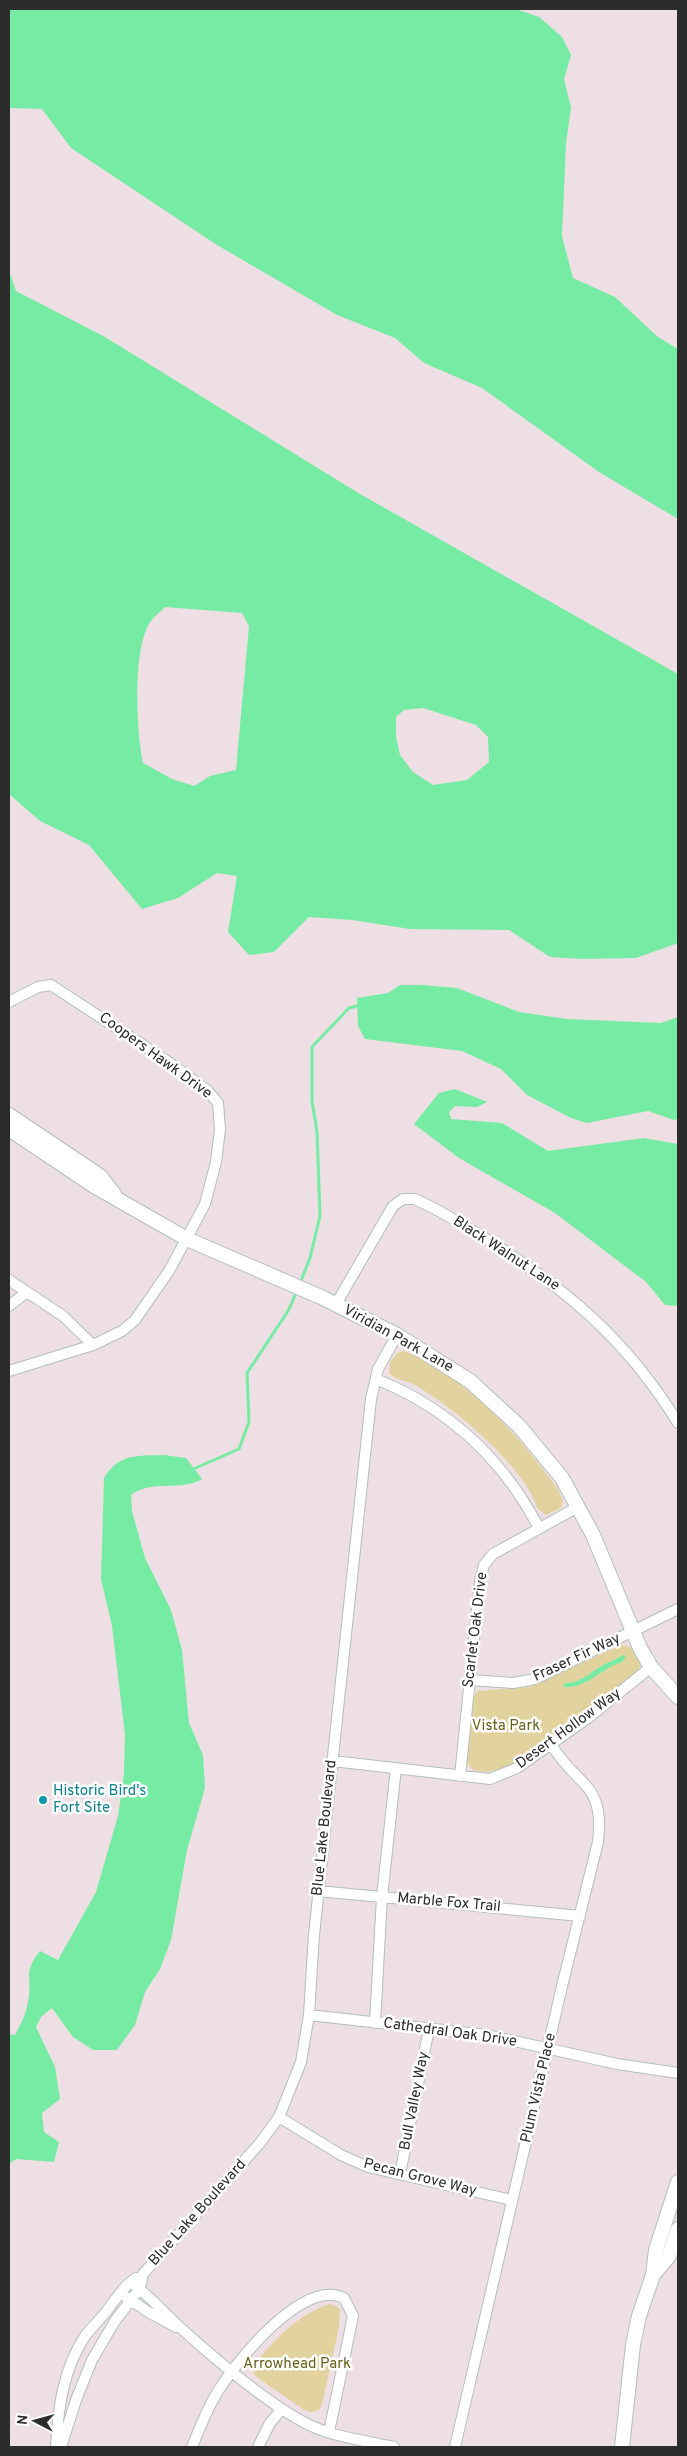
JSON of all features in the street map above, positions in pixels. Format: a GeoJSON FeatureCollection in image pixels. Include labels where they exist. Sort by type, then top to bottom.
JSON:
{"type":"FeatureCollection","features":[{"type":"Feature","properties":{"kind":"street","name":"Coopers Hawk Drive"},"geometry":{"type":"LineString","coordinates":[[9,1002],[38,987],[51,985],[167,1061],[207,1090],[218,1103],[220,1130],[210,1189],[205,1204],[169,1271],[135,1320],[122,1331],[93,1345],[9,1371]]}},
{"type":"Feature","properties":{"kind":"street","name":"Viridian Park Lane"},"geometry":{"type":"LineString","coordinates":[[9,1115],[100,1176],[116,1196]]}},
{"type":"Feature","properties":{"kind":"street","name":"Viridian Park Lane"},"geometry":{"type":"LineString","coordinates":[[9,1128],[94,1186],[116,1196],[187,1239],[321,1297],[397,1335],[452,1368],[504,1411],[562,1478],[593,1535],[632,1632],[651,1667],[678,1697]]}},
{"type":"Feature","properties":{"kind":"street","name":"Black Walnut Lane"},"geometry":{"type":"LineString","coordinates":[[336,1304],[393,1206],[403,1198],[414,1199],[518,1258],[570,1297],[625,1352],[678,1423]]}},
{"type":"Feature","properties":{"kind":"street"},"geometry":{"type":"LineString","coordinates":[[9,1280],[73,1324],[93,1345]]}},
{"type":"Feature","properties":{"kind":"street"},"geometry":{"type":"LineString","coordinates":[[9,1306],[27,1292]]}},
{"type":"Feature","properties":{"kind":"street","name":"Blue Lake Boulevard"},"geometry":{"type":"LineString","coordinates":[[61,2447],[76,2400],[92,2360],[115,2321],[131,2300],[136,2285],[260,2143],[279,2117],[301,2062],[309,2015],[318,1891],[365,1454],[376,1379],[384,1358],[397,1335]]}},
{"type":"Feature","properties":{"kind":"street"},"geometry":{"type":"LineString","coordinates":[[376,1379],[432,1407],[470,1436],[514,1485],[540,1528]]}},
{"type":"Feature","properties":{"kind":"street","name":"Scarlet Oak Drive"},"geometry":{"type":"LineString","coordinates":[[460,1776],[480,1581],[484,1565],[493,1554],[578,1507]]}},
{"type":"Feature","properties":{"kind":"street","name":"Fraser Fir Way"},"geometry":{"type":"LineString","coordinates":[[470,1680],[513,1683],[535,1679],[678,1609]]}},
{"type":"Feature","properties":{"kind":"street","name":"Desert Hollow Way"},"geometry":{"type":"LineString","coordinates":[[333,1760],[460,1776],[490,1778],[501,1775],[517,1768],[588,1718],[651,1667]]}},
{"type":"Feature","properties":{"kind":"street","name":"Plum Vista Place"},"geometry":{"type":"LineString","coordinates":[[455,2447],[598,1842],[600,1810],[592,1793],[559,1759],[551,1744]]}},
{"type":"Feature","properties":{"kind":"street"},"geometry":{"type":"LineString","coordinates":[[375,2023],[382,1897],[396,1768]]}},
{"type":"Feature","properties":{"kind":"street","name":"Marble Fox Trail"},"geometry":{"type":"LineString","coordinates":[[318,1891],[580,1916]]}},
{"type":"Feature","properties":{"kind":"street","name":"Cathedral Oak Drive"},"geometry":{"type":"LineString","coordinates":[[309,2015],[487,2035],[617,2064],[678,2073]]}},
{"type":"Feature","properties":{"kind":"street","name":"Bull Valley Way"},"geometry":{"type":"LineString","coordinates":[[400,2174],[429,2029]]}},
{"type":"Feature","properties":{"kind":"street","name":"Pecan Grove Way"},"geometry":{"type":"LineString","coordinates":[[279,2117],[341,2155],[368,2167],[512,2200]]}},
{"type":"Feature","properties":{"kind":"street"},"geometry":{"type":"LineString","coordinates":[[622,2447],[633,2345],[639,2316],[653,2274],[656,2250],[678,2182]]}},
{"type":"Feature","properties":{"kind":"street"},"geometry":{"type":"LineString","coordinates":[[653,2274],[669,2256],[678,2229]]}},
{"type":"Feature","properties":{"kind":"street"},"geometry":{"type":"LineString","coordinates":[[136,2285],[183,2331],[282,2409],[311,2426],[394,2447]]}},
{"type":"Feature","properties":{"kind":"street","name":"Blue Lake Boulevard"},"geometry":{"type":"LineString","coordinates":[[56,2447],[57,2424],[65,2377],[86,2335],[121,2292],[136,2285]]}},
{"type":"Feature","properties":{"kind":"street"},"geometry":{"type":"LineString","coordinates":[[121,2292],[183,2331]]}},
{"type":"Feature","properties":{"kind":"street"},"geometry":{"type":"LineString","coordinates":[[192,2447],[215,2397],[262,2336],[288,2312],[302,2303],[328,2293],[337,2294],[344,2298],[352,2316],[329,2432]]}},
{"type":"Feature","properties":{"kind":"street"},"geometry":{"type":"LineString","coordinates":[[258,2447],[270,2423],[282,2409]]}},
{"type":"Feature","properties":{"kind":"green space"},"geometry":{"type":"Polygon","coordinates":[[[404,1351],[450,1377],[491,1410],[510,1429],[559,1491],[563,1501],[561,1508],[546,1515],[537,1508],[531,1493],[520,1477],[506,1460],[473,1428],[440,1401],[410,1382],[389,1373],[390,1362],[397,1353],[404,1351]]]}},
{"type":"Feature","properties":{"kind":"green space","name":"Vista Park"},"geometry":{"type":"Polygon","coordinates":[[[621,1645],[632,1647],[641,1663],[637,1674],[536,1751],[512,1766],[487,1772],[473,1770],[466,1762],[470,1706],[477,1691],[530,1687],[621,1645]]]}},
{"type":"Feature","properties":{"kind":"green space","name":"Arrowhead Park"},"geometry":{"type":"Polygon","coordinates":[[[329,2304],[340,2309],[339,2327],[322,2404],[319,2410],[311,2412],[304,2410],[254,2375],[254,2365],[287,2329],[306,2315],[329,2304]]]}},
{"type":"Feature","properties":{"kind":"shaded area"},"geometry":{"type":"Polygon","coordinates":[[[9,9],[516,9],[539,17],[562,37],[571,55],[564,79],[571,108],[566,143],[562,236],[573,278],[615,297],[658,337],[678,349],[678,519],[599,472],[482,388],[424,363],[395,338],[337,315],[217,245],[71,148],[42,109],[9,108],[9,9]]]}},
{"type":"Feature","properties":{"kind":"shaded area"},"geometry":{"type":"Polygon","coordinates":[[[9,274],[16,291],[105,337],[360,494],[678,674],[678,943],[636,958],[582,959],[550,957],[509,930],[410,929],[352,920],[309,917],[274,952],[249,955],[228,932],[237,876],[217,873],[178,898],[142,909],[89,845],[40,821],[9,794],[9,274]],[[165,607],[149,624],[140,652],[137,692],[143,763],[172,779],[194,786],[210,776],[236,770],[249,626],[242,613],[165,607]],[[423,708],[404,710],[396,717],[396,737],[400,755],[413,772],[433,785],[467,780],[489,762],[488,737],[476,725],[423,708]]]}},
{"type":"Feature","properties":{"kind":"shaded area"},"geometry":{"type":"Polygon","coordinates":[[[400,985],[457,988],[519,1012],[567,1019],[661,1023],[678,1017],[678,1119],[674,1120],[648,1111],[587,1123],[571,1118],[527,1095],[501,1069],[462,1051],[365,1039],[358,1026],[357,998],[388,993],[400,985]]]}},
{"type":"Feature","properties":{"kind":"shaded area"},"geometry":{"type":"Polygon","coordinates":[[[455,1089],[487,1102],[477,1107],[455,1106],[449,1112],[451,1119],[502,1123],[548,1151],[644,1138],[678,1144],[678,1306],[665,1305],[646,1282],[555,1213],[459,1158],[414,1124],[439,1093],[455,1089]]]}},
{"type":"Feature","properties":{"kind":"shaded area"},"geometry":{"type":"Polygon","coordinates":[[[164,1455],[186,1458],[202,1479],[185,1485],[157,1486],[139,1490],[131,1495],[132,1511],[145,1558],[171,1610],[182,1650],[189,1723],[203,1755],[205,1788],[187,1850],[171,1940],[160,1969],[145,1992],[135,2025],[117,2050],[93,2050],[73,2037],[52,2008],[41,2017],[36,2027],[55,2067],[60,2099],[42,2113],[44,2132],[59,2142],[54,2162],[16,2159],[9,2164],[9,2034],[15,2035],[25,2015],[31,1965],[40,1951],[58,1960],[96,1892],[118,1816],[124,1773],[125,1734],[112,1626],[101,1579],[104,1478],[122,1460],[137,1456],[164,1455]]]}},
{"type":"Feature","properties":{"kind":"shaded area"},"geometry":{"type":"Polygon","coordinates":[[[623,1655],[626,1656],[622,1662],[587,1682],[572,1687],[563,1687],[565,1683],[581,1679],[623,1655]]]}},
{"type":"Feature","properties":{"kind":"waterway"},"geometry":{"type":"LineString","coordinates":[[300,1283],[310,1258],[320,1216],[317,1132],[312,1101],[312,1047],[349,1008],[361,1005]]}},
{"type":"Feature","properties":{"kind":"waterway"},"geometry":{"type":"LineString","coordinates":[[191,1470],[239,1449],[249,1422],[247,1373],[288,1311],[297,1291]]}},
{"type":"Feature","properties":{"kind":"place","name":"Historic Bird's Fort Site"},"geometry":{"type":"Point","coordinates":[43,1800]}}]}
